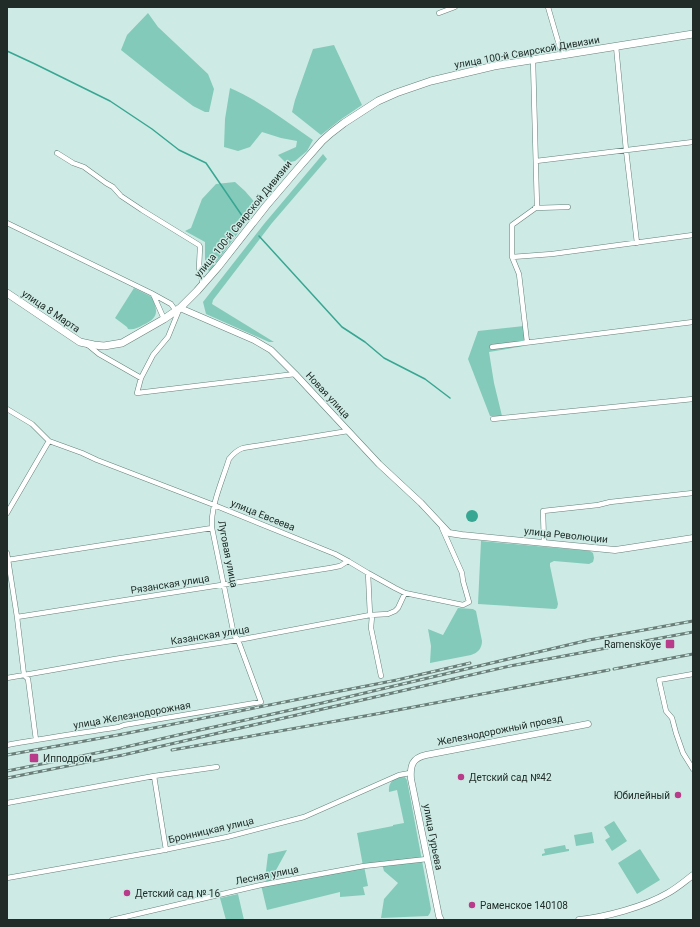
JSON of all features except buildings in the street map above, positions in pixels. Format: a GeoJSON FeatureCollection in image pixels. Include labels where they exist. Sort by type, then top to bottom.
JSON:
{"type":"FeatureCollection","features":[{"type":"Feature","properties":{"kind":"main road","name":"улица 100-й Свирской Дивизии"},"geometry":{"type":"LineString","coordinates":[[176,311],[189,300],[203,284],[301,165],[331,133],[378,102],[396,93],[431,81],[494,66],[693,34]]}},
{"type":"Feature","properties":{"kind":"main road","name":"улица 8 Марта"},"geometry":{"type":"LineString","coordinates":[[7,293],[80,342],[104,346],[122,343],[176,311]]}},
{"type":"Feature","properties":{"kind":"street"},"geometry":{"type":"LineString","coordinates":[[439,13],[455,7]]}},
{"type":"Feature","properties":{"kind":"street"},"geometry":{"type":"LineString","coordinates":[[548,7],[562,55]]}},
{"type":"Feature","properties":{"kind":"street"},"geometry":{"type":"LineString","coordinates":[[616,46],[637,243]]}},
{"type":"Feature","properties":{"kind":"street"},"geometry":{"type":"LineString","coordinates":[[527,342],[519,274],[512,257],[512,225],[537,207],[533,60]]}},
{"type":"Feature","properties":{"kind":"street"},"geometry":{"type":"LineString","coordinates":[[536,161],[693,142]]}},
{"type":"Feature","properties":{"kind":"street"},"geometry":{"type":"LineString","coordinates":[[57,153],[84,167],[113,187],[121,196],[154,218],[200,245],[199,268],[203,284]]}},
{"type":"Feature","properties":{"kind":"street"},"geometry":{"type":"LineString","coordinates":[[535,208],[568,207]]}},
{"type":"Feature","properties":{"kind":"street"},"geometry":{"type":"LineString","coordinates":[[7,223],[73,254],[171,304],[176,311],[168,337],[155,353],[141,378],[137,393],[295,374]]}},
{"type":"Feature","properties":{"kind":"street"},"geometry":{"type":"LineString","coordinates":[[512,257],[552,254],[693,235]]}},
{"type":"Feature","properties":{"kind":"street"},"geometry":{"type":"LineString","coordinates":[[153,294],[164,319]]}},
{"type":"Feature","properties":{"kind":"street","name":"Новая улица"},"geometry":{"type":"LineString","coordinates":[[176,311],[254,340],[276,354],[379,464],[421,503],[441,525]]}},
{"type":"Feature","properties":{"kind":"street"},"geometry":{"type":"LineString","coordinates":[[492,347],[693,322]]}},
{"type":"Feature","properties":{"kind":"street"},"geometry":{"type":"LineString","coordinates":[[87,344],[99,354],[141,378]]}},
{"type":"Feature","properties":{"kind":"street"},"geometry":{"type":"LineString","coordinates":[[493,419],[693,399]]}},
{"type":"Feature","properties":{"kind":"street"},"geometry":{"type":"LineString","coordinates":[[7,409],[32,424],[49,440],[7,513]]}},
{"type":"Feature","properties":{"kind":"street","name":"Луговая улица"},"geometry":{"type":"LineString","coordinates":[[261,702],[238,640],[234,635],[212,528],[212,513],[214,505],[229,459],[238,450],[348,431]]}},
{"type":"Feature","properties":{"kind":"street","name":"улица Евсеева"},"geometry":{"type":"LineString","coordinates":[[49,440],[214,505],[348,561],[405,593],[462,605],[469,602],[462,573],[441,525]]}},
{"type":"Feature","properties":{"kind":"street"},"geometry":{"type":"LineString","coordinates":[[544,543],[543,511],[693,493]]}},
{"type":"Feature","properties":{"kind":"street","name":"улица Революции"},"geometry":{"type":"LineString","coordinates":[[441,525],[449,533],[456,535],[615,550],[693,538]]}},
{"type":"Feature","properties":{"kind":"street"},"geometry":{"type":"LineString","coordinates":[[8,560],[212,528]]}},
{"type":"Feature","properties":{"kind":"street"},"geometry":{"type":"LineString","coordinates":[[7,553],[18,617],[24,675],[28,679],[36,740]]}},
{"type":"Feature","properties":{"kind":"street","name":"Рязанская улица"},"geometry":{"type":"LineString","coordinates":[[18,617],[333,568],[348,561]]}},
{"type":"Feature","properties":{"kind":"street"},"geometry":{"type":"LineString","coordinates":[[368,573],[370,615],[372,616],[371,628],[381,676]]}},
{"type":"Feature","properties":{"kind":"street","name":"Казанская улица"},"geometry":{"type":"LineString","coordinates":[[7,678],[115,659],[238,640],[370,615],[388,614],[398,608],[405,593]]}},
{"type":"Feature","properties":{"kind":"street"},"geometry":{"type":"LineString","coordinates":[[693,674],[659,680],[666,710],[672,718],[683,753],[693,769]]}},
{"type":"Feature","properties":{"kind":"street","name":"улица Железнодорожная"},"geometry":{"type":"LineString","coordinates":[[7,745],[261,702]]}},
{"type":"Feature","properties":{"kind":"street","name":"Железнодорожный проезд"},"geometry":{"type":"LineString","coordinates":[[410,773],[412,764],[417,758],[426,754],[588,724]]}},
{"type":"Feature","properties":{"kind":"street"},"geometry":{"type":"LineString","coordinates":[[7,803],[217,766]]}},
{"type":"Feature","properties":{"kind":"street","name":"Бронницкая улица"},"geometry":{"type":"LineString","coordinates":[[7,878],[166,850],[227,837],[304,817],[399,775],[410,773]]}},
{"type":"Feature","properties":{"kind":"street","name":"улица Гурьева"},"geometry":{"type":"LineString","coordinates":[[410,773],[438,916],[441,920]]}},
{"type":"Feature","properties":{"kind":"street"},"geometry":{"type":"LineString","coordinates":[[154,776],[166,850]]}},
{"type":"Feature","properties":{"kind":"street","name":"Лесная улица"},"geometry":{"type":"LineString","coordinates":[[112,920],[261,885],[364,866],[427,859]]}},
{"type":"Feature","properties":{"kind":"street"},"geometry":{"type":"LineString","coordinates":[[578,920],[613,914],[645,903],[668,893],[693,875]]}},
{"type":"Feature","properties":{"kind":"shaded area"},"geometry":{"type":"Polygon","coordinates":[[[148,13],[158,27],[208,74],[214,89],[209,112],[205,112],[193,106],[121,50],[127,35],[148,13]]]}},
{"type":"Feature","properties":{"kind":"shaded area"},"geometry":{"type":"Polygon","coordinates":[[[334,45],[362,105],[321,135],[292,112],[313,49],[334,45]]]}},
{"type":"Feature","properties":{"kind":"shaded area"},"geometry":{"type":"Polygon","coordinates":[[[230,88],[262,105],[313,140],[307,151],[295,161],[286,163],[278,155],[296,147],[297,141],[262,132],[250,147],[238,151],[224,147],[225,119],[230,88]]]}},
{"type":"Feature","properties":{"kind":"shaded area"},"geometry":{"type":"Polygon","coordinates":[[[323,154],[327,159],[272,223],[213,300],[212,304],[274,342],[269,342],[206,314],[203,302],[264,224],[323,154]]]}},
{"type":"Feature","properties":{"kind":"shaded area"},"geometry":{"type":"Polygon","coordinates":[[[235,182],[258,206],[210,271],[205,269],[205,242],[185,231],[191,228],[202,199],[216,184],[235,182]]]}},
{"type":"Feature","properties":{"kind":"shaded area"},"geometry":{"type":"Polygon","coordinates":[[[134,288],[152,297],[156,314],[152,320],[137,328],[128,329],[115,318],[134,288]]]}},
{"type":"Feature","properties":{"kind":"shaded area"},"geometry":{"type":"Polygon","coordinates":[[[524,326],[524,346],[489,352],[494,383],[502,416],[490,416],[468,359],[478,331],[524,326]]]}},
{"type":"Feature","properties":{"kind":"shaded area"},"geometry":{"type":"Polygon","coordinates":[[[470,510],[474,510],[478,516],[474,522],[470,522],[466,518],[466,514],[470,510]]]}},
{"type":"Feature","properties":{"kind":"shaded area"},"geometry":{"type":"Polygon","coordinates":[[[481,541],[590,551],[593,553],[594,558],[593,562],[589,564],[554,561],[550,563],[558,604],[557,608],[555,609],[478,604],[481,541]]]}},
{"type":"Feature","properties":{"kind":"shaded area"},"geometry":{"type":"Polygon","coordinates":[[[458,608],[473,609],[476,611],[482,641],[479,650],[471,655],[430,663],[431,646],[428,629],[443,635],[458,608]]]}},
{"type":"Feature","properties":{"kind":"shaded area"},"geometry":{"type":"Polygon","coordinates":[[[404,776],[407,780],[431,909],[428,916],[381,918],[384,899],[398,883],[384,871],[382,864],[364,866],[368,886],[363,887],[365,895],[340,897],[340,892],[267,910],[261,885],[269,884],[265,879],[268,854],[287,850],[269,883],[363,866],[357,833],[404,823],[397,790],[389,792],[389,788],[392,781],[404,776]]]}},
{"type":"Feature","properties":{"kind":"shaded area"},"geometry":{"type":"Polygon","coordinates":[[[614,821],[627,841],[612,851],[605,840],[610,837],[604,827],[614,821]]]}},
{"type":"Feature","properties":{"kind":"shaded area"},"geometry":{"type":"Polygon","coordinates":[[[592,832],[594,843],[576,846],[574,835],[592,832]]]}},
{"type":"Feature","properties":{"kind":"shaded area"},"geometry":{"type":"Polygon","coordinates":[[[565,845],[566,849],[569,849],[569,851],[542,856],[542,854],[545,853],[544,849],[565,845]]]}},
{"type":"Feature","properties":{"kind":"shaded area"},"geometry":{"type":"Polygon","coordinates":[[[640,849],[660,880],[637,894],[618,863],[640,849]]]}},
{"type":"Feature","properties":{"kind":"shaded area"},"geometry":{"type":"Polygon","coordinates":[[[238,894],[244,920],[226,920],[220,898],[238,894]]]}},
{"type":"Feature","properties":{"kind":"waterway"},"geometry":{"type":"LineString","coordinates":[[7,51],[110,101],[152,129],[179,150],[206,163],[245,220]]}},
{"type":"Feature","properties":{"kind":"waterway"},"geometry":{"type":"LineString","coordinates":[[259,236],[342,327],[365,342],[384,358],[425,379],[450,398]]}},
{"type":"Feature","properties":{"kind":"railway"},"geometry":{"type":"LineString","coordinates":[[7,771],[121,748],[318,704],[589,640],[693,621]]}},
{"type":"Feature","properties":{"kind":"railway"},"geometry":{"type":"LineString","coordinates":[[7,778],[123,755],[510,666],[693,632]]}},
{"type":"Feature","properties":{"kind":"railway"},"geometry":{"type":"LineString","coordinates":[[614,669],[693,654]]}},
{"type":"Feature","properties":{"kind":"railway"},"geometry":{"type":"LineString","coordinates":[[7,755],[118,735],[397,680],[470,663]]}},
{"type":"Feature","properties":{"kind":"railway"},"geometry":{"type":"LineString","coordinates":[[172,750],[382,713],[609,670]]}},
{"type":"Feature","properties":{"kind":"place","name":"Ramenskoye"},"geometry":{"type":"Point","coordinates":[670,644]}},
{"type":"Feature","properties":{"kind":"place","name":"Ипподром"},"geometry":{"type":"Point","coordinates":[34,758]}},
{"type":"Feature","properties":{"kind":"place","name":"Детский сад №42"},"geometry":{"type":"Point","coordinates":[461,777]}},
{"type":"Feature","properties":{"kind":"place","name":"Юбилейный"},"geometry":{"type":"Point","coordinates":[678,795]}},
{"type":"Feature","properties":{"kind":"place","name":"Детский сад № 16"},"geometry":{"type":"Point","coordinates":[127,893]}},
{"type":"Feature","properties":{"kind":"place","name":"Раменское 140108"},"geometry":{"type":"Point","coordinates":[472,905]}}]}
